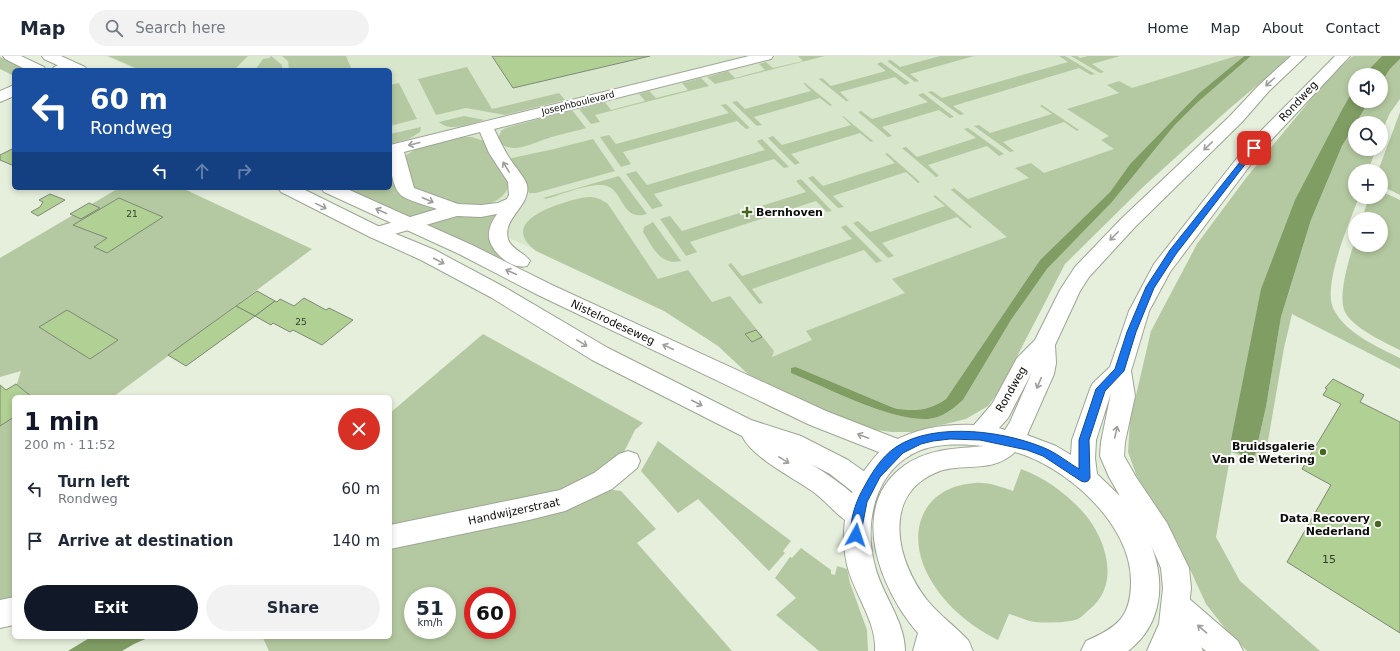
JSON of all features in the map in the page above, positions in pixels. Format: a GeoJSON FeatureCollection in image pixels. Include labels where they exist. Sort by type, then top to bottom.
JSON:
{"type":"FeatureCollection","features":[{"type":"Feature","properties":{"kind":"street"},"geometry":{"type":"LineString","coordinates":[[10,56],[35,68]]}},
{"type":"Feature","properties":{"kind":"street"},"geometry":{"type":"LineString","coordinates":[[49,56],[69,68]]}},
{"type":"Feature","properties":{"kind":"street","name":"Josephboulevard"},"geometry":{"type":"LineString","coordinates":[[392,150],[766,56]]}},
{"type":"Feature","properties":{"kind":"street","name":"Rondweg"},"geometry":{"type":"LineString","coordinates":[[980,436],[1000,411],[1025,364],[1044,345],[1070,290],[1095,257],[1128,223],[1236,119],[1264,88],[1300,56]]}},
{"type":"Feature","properties":{"kind":"street","name":"Rondweg"},"geometry":{"type":"LineString","coordinates":[[1173,645],[1173,624],[1177,588],[1175,568],[1169,552],[1158,531],[1118,470],[1112,456],[1113,442],[1123,396],[1120,371],[1139,311],[1161,268],[1254,148],[1319,79],[1343,56]]}},
{"type":"Feature","properties":{"kind":"street"},"geometry":{"type":"LineString","coordinates":[[0,97],[12,91]]}},
{"type":"Feature","properties":{"kind":"street"},"geometry":{"type":"LineString","coordinates":[[485,126],[499,156],[518,186],[518,193],[515,202],[503,217],[498,233],[500,242],[508,254],[520,261]]}},
{"type":"Feature","properties":{"kind":"street"},"geometry":{"type":"LineString","coordinates":[[392,150],[404,186],[408,192],[456,210],[481,211],[502,208],[515,202]]}},
{"type":"Feature","properties":{"kind":"street"},"geometry":{"type":"LineString","coordinates":[[293,190],[377,233],[428,255],[499,293],[600,354],[743,426],[792,443],[839,467],[867,488],[888,508]]}},
{"type":"Feature","properties":{"kind":"street","name":"Nistelrodeseweg"},"geometry":{"type":"LineString","coordinates":[[334,190],[811,415],[899,450]]}},
{"type":"Feature","properties":{"kind":"street"},"geometry":{"type":"LineString","coordinates":[[377,233],[456,210]]}},
{"type":"Feature","properties":{"kind":"street","name":"Rondweg"},"geometry":{"type":"LineString","coordinates":[[1011,441],[1023,420],[1044,370],[1044,345]]}},
{"type":"Feature","properties":{"kind":"street","name":"Rondweg"},"geometry":{"type":"LineString","coordinates":[[1085,478],[1084,440],[1101,389],[1120,371]]}},
{"type":"Feature","properties":{"kind":"street"},"geometry":{"type":"LineString","coordinates":[[743,426],[779,457],[822,484],[858,515]]}},
{"type":"Feature","properties":{"kind":"street"},"geometry":{"type":"LineString","coordinates":[[888,638],[866,582],[856,543],[858,515],[867,488],[876,474],[899,450],[918,441],[950,435],[980,436],[1011,441],[1046,453],[1085,478],[1126,523],[1134,537],[1142,557],[1146,598],[1144,606],[1140,617],[1124,638],[1096,651]]}},
{"type":"Feature","properties":{"kind":"street"},"geometry":{"type":"LineString","coordinates":[[958,651],[931,640],[895,573],[887,541],[886,522],[888,508],[901,482],[913,473],[940,460],[984,456],[995,453],[1011,441]]}},
{"type":"Feature","properties":{"kind":"street","name":"Handwijzerstraat"},"geometry":{"type":"LineString","coordinates":[[392,537],[529,509],[565,500],[603,481],[628,460]]}},
{"type":"Feature","properties":{"kind":"street"},"geometry":{"type":"LineString","coordinates":[[1144,606],[1173,645]]}},
{"type":"Feature","properties":{"kind":"street"},"geometry":{"type":"LineString","coordinates":[[1176,606],[1228,651]]}},
{"type":"Feature","properties":{"kind":"street"},"geometry":{"type":"LineString","coordinates":[[0,614],[12,611]]}},
{"type":"Feature","properties":{"kind":"shaded area","name":"Bernhoven"},"geometry":{"type":"Polygon","coordinates":[[[106,56],[1237,56],[1010,239],[918,297],[772,357],[392,185],[392,68],[133,68],[106,56]]]}},
{"type":"Feature","properties":{"kind":"shaded area"},"geometry":{"type":"Polygon","coordinates":[[[108,56],[248,56],[236,68],[135,68],[108,56]]]}},
{"type":"Feature","properties":{"kind":"shaded area"},"geometry":{"type":"Polygon","coordinates":[[[271,56],[282,65],[282,68],[256,68],[263,59],[271,56]]]}},
{"type":"Feature","properties":{"kind":"shaded area"},"geometry":{"type":"Polygon","coordinates":[[[282,56],[346,56],[351,68],[289,68],[288,61],[282,56]]]}},
{"type":"Feature","properties":{"kind":"shaded area"},"geometry":{"type":"Polygon","coordinates":[[[798,56],[825,56],[715,84],[707,77],[728,71],[735,78],[765,70],[759,64],[766,62],[773,68],[803,61],[798,56]]]}},
{"type":"Feature","properties":{"kind":"shaded area"},"geometry":{"type":"Polygon","coordinates":[[[940,56],[974,56],[910,74],[919,81],[915,82],[887,61],[891,60],[900,67],[940,56]]]}},
{"type":"Feature","properties":{"kind":"shaded area"},"geometry":{"type":"Polygon","coordinates":[[[1059,56],[1065,56],[1095,74],[1091,75],[1079,68],[953,106],[964,114],[960,115],[928,92],[932,91],[942,98],[1068,62],[1059,56]]]}},
{"type":"Feature","properties":{"kind":"shaded area"},"geometry":{"type":"Polygon","coordinates":[[[1071,56],[1077,56],[1080,58],[1088,56],[1120,56],[1092,64],[1104,72],[1100,73],[1071,56]]]}},
{"type":"Feature","properties":{"kind":"shaded area"},"geometry":{"type":"Polygon","coordinates":[[[1236,56],[1244,56],[1198,94],[1130,164],[1110,192],[1040,260],[946,399],[927,409],[915,410],[894,408],[796,367],[792,373],[840,395],[896,415],[928,419],[938,417],[955,407],[963,400],[1011,320],[1047,269],[1112,202],[1174,126],[1198,102],[1251,56],[1292,56],[1229,109],[1142,188],[1065,264],[999,391],[988,406],[966,419],[912,432],[891,432],[863,428],[749,375],[718,346],[664,311],[536,251],[527,242],[523,234],[524,227],[529,220],[554,206],[583,198],[593,197],[602,200],[608,204],[658,279],[688,270],[712,302],[730,296],[774,351],[772,357],[812,340],[806,331],[905,293],[892,279],[1007,237],[951,190],[954,188],[968,199],[1029,178],[1015,168],[1031,163],[1044,173],[1114,149],[1101,140],[1109,136],[1067,109],[1119,93],[1107,85],[1119,81],[1132,88],[1236,56]]]}},
{"type":"Feature","properties":{"kind":"shaded area"},"geometry":{"type":"Polygon","coordinates":[[[1244,56],[1251,56],[1198,102],[1174,126],[1112,202],[1047,269],[1011,320],[963,400],[951,410],[938,417],[928,419],[895,415],[859,402],[791,373],[791,368],[796,367],[894,408],[921,410],[934,406],[946,399],[1040,260],[1110,192],[1130,164],[1198,94],[1244,56]]]}},
{"type":"Feature","properties":{"kind":"shaded area"},"geometry":{"type":"Polygon","coordinates":[[[1353,56],[1382,56],[1370,68],[1348,68],[1348,99],[1344,106],[1238,453],[1247,457],[1255,454],[1266,407],[1281,317],[1311,220],[1342,146],[1348,136],[1348,156],[1373,156],[1371,164],[1348,164],[1348,204],[1356,204],[1353,212],[1348,212],[1348,226],[1334,270],[1331,286],[1331,300],[1334,310],[1346,326],[1354,333],[1400,358],[1400,369],[1292,314],[1284,348],[1264,464],[1231,452],[1216,537],[1240,581],[1320,651],[1247,651],[1227,631],[1206,604],[1178,543],[1159,510],[1137,477],[1128,452],[1130,421],[1151,331],[1197,244],[1246,178],[1330,76],[1353,56]]]}},
{"type":"Feature","properties":{"kind":"shaded area"},"geometry":{"type":"Polygon","coordinates":[[[1382,56],[1400,56],[1400,59],[1388,72],[1388,68],[1370,68],[1382,56]]]}},
{"type":"Feature","properties":{"kind":"shaded area"},"geometry":{"type":"Polygon","coordinates":[[[0,57],[23,68],[12,68],[12,75],[0,69],[0,57]]]}},
{"type":"Feature","properties":{"kind":"shaded area"},"geometry":{"type":"Polygon","coordinates":[[[1400,59],[1400,99],[1388,117],[1388,116],[1359,116],[1365,108],[1388,108],[1388,72],[1400,59]]]}},
{"type":"Feature","properties":{"kind":"shaded area"},"geometry":{"type":"Polygon","coordinates":[[[881,62],[910,83],[905,85],[895,77],[840,92],[849,101],[846,101],[819,79],[822,78],[831,86],[886,71],[877,64],[881,62]]]}},
{"type":"Feature","properties":{"kind":"shaded area"},"geometry":{"type":"Polygon","coordinates":[[[467,67],[492,109],[559,93],[565,100],[505,115],[466,108],[436,115],[418,79],[467,67]]]}},
{"type":"Feature","properties":{"kind":"shaded area"},"geometry":{"type":"Polygon","coordinates":[[[701,78],[709,86],[595,115],[600,122],[591,124],[579,109],[605,102],[611,110],[645,101],[639,94],[649,91],[656,98],[688,90],[682,83],[701,78]]]}},
{"type":"Feature","properties":{"kind":"shaded area"},"geometry":{"type":"Polygon","coordinates":[[[399,83],[417,119],[392,125],[392,85],[399,83]]]}},
{"type":"Feature","properties":{"kind":"shaded area"},"geometry":{"type":"Polygon","coordinates":[[[803,83],[805,83],[832,105],[830,106],[820,98],[754,117],[762,125],[757,126],[732,102],[737,101],[745,109],[811,91],[803,83]]]}},
{"type":"Feature","properties":{"kind":"shaded area"},"geometry":{"type":"Polygon","coordinates":[[[923,93],[954,117],[950,118],[939,110],[882,127],[892,136],[888,137],[858,112],[861,111],[872,119],[928,102],[918,95],[923,93]]]}},
{"type":"Feature","properties":{"kind":"shaded area"},"geometry":{"type":"Polygon","coordinates":[[[1348,99],[1348,108],[1365,108],[1360,116],[1348,116],[1348,136],[1342,146],[1311,220],[1281,317],[1266,407],[1255,455],[1242,455],[1236,451],[1231,440],[1261,289],[1295,200],[1348,99]]]}},
{"type":"Feature","properties":{"kind":"shaded area"},"geometry":{"type":"Polygon","coordinates":[[[726,104],[750,128],[746,129],[737,121],[623,152],[631,164],[621,167],[600,137],[609,135],[616,144],[729,113],[721,105],[726,104]]]}},
{"type":"Feature","properties":{"kind":"shaded area"},"geometry":{"type":"Polygon","coordinates":[[[1042,105],[1079,130],[1077,131],[1064,122],[1003,142],[1014,151],[1010,152],[974,126],[979,125],[990,133],[1052,114],[1040,106],[1042,105]]]}},
{"type":"Feature","properties":{"kind":"shaded area"},"geometry":{"type":"Polygon","coordinates":[[[572,110],[586,128],[527,146],[514,148],[502,144],[498,139],[501,131],[505,128],[572,110]]]}},
{"type":"Feature","properties":{"kind":"shaded area"},"geometry":{"type":"Polygon","coordinates":[[[1400,112],[1400,195],[1388,189],[1388,164],[1381,164],[1384,156],[1388,156],[1388,144],[1400,112]]]}},
{"type":"Feature","properties":{"kind":"shaded area"},"geometry":{"type":"Polygon","coordinates":[[[464,116],[485,120],[455,127],[449,127],[439,122],[464,116]]]}},
{"type":"Feature","properties":{"kind":"shaded area"},"geometry":{"type":"Polygon","coordinates":[[[842,116],[873,141],[871,142],[860,133],[791,154],[800,163],[795,165],[768,138],[773,136],[782,145],[851,125],[842,116]]]}},
{"type":"Feature","properties":{"kind":"shaded area"},"geometry":{"type":"Polygon","coordinates":[[[421,127],[420,132],[409,139],[392,143],[392,134],[421,127]]]}},
{"type":"Feature","properties":{"kind":"shaded area"},"geometry":{"type":"Polygon","coordinates":[[[968,128],[1004,154],[999,156],[987,146],[928,165],[939,176],[936,177],[902,148],[906,147],[917,157],[976,138],[964,129],[968,128]]]}},
{"type":"Feature","properties":{"kind":"shaded area"},"geometry":{"type":"Polygon","coordinates":[[[464,137],[472,137],[484,141],[509,182],[507,189],[499,199],[486,205],[465,207],[447,202],[413,188],[405,156],[416,149],[464,137]]]}},
{"type":"Feature","properties":{"kind":"shaded area"},"geometry":{"type":"Polygon","coordinates":[[[593,139],[615,171],[536,193],[529,193],[510,160],[512,158],[593,139]]]}},
{"type":"Feature","properties":{"kind":"shaded area"},"geometry":{"type":"Polygon","coordinates":[[[762,139],[789,167],[784,168],[774,159],[654,194],[663,206],[652,209],[626,174],[636,171],[647,185],[765,150],[757,141],[762,139]]]}},
{"type":"Feature","properties":{"kind":"shaded area"},"geometry":{"type":"Polygon","coordinates":[[[887,153],[920,182],[918,183],[906,172],[833,196],[844,207],[838,208],[808,178],[813,176],[823,186],[895,163],[885,154],[887,153]]]}},
{"type":"Feature","properties":{"kind":"shaded area"},"geometry":{"type":"Polygon","coordinates":[[[392,176],[398,192],[434,208],[435,210],[410,218],[347,190],[392,190],[392,176]]]}},
{"type":"Feature","properties":{"kind":"shaded area"},"geometry":{"type":"Polygon","coordinates":[[[619,176],[647,214],[633,214],[624,205],[613,189],[601,185],[586,187],[546,199],[543,198],[619,176]]]}},
{"type":"Feature","properties":{"kind":"shaded area"},"geometry":{"type":"Polygon","coordinates":[[[801,179],[832,211],[827,212],[816,201],[690,242],[697,252],[686,256],[660,219],[670,216],[682,231],[806,192],[796,181],[801,179]]]}},
{"type":"Feature","properties":{"kind":"shaded area"},"geometry":{"type":"Polygon","coordinates":[[[116,190],[186,190],[312,249],[116,395],[13,395],[21,371],[0,377],[0,258],[116,190]]]}},
{"type":"Feature","properties":{"kind":"shaded area"},"geometry":{"type":"Polygon","coordinates":[[[1388,194],[1400,200],[1400,350],[1355,324],[1345,312],[1343,305],[1343,286],[1351,252],[1388,252],[1388,212],[1364,212],[1367,204],[1388,204],[1388,194]]]}},
{"type":"Feature","properties":{"kind":"shaded area"},"geometry":{"type":"Polygon","coordinates":[[[935,195],[972,227],[970,228],[957,217],[882,243],[894,256],[888,258],[853,223],[858,221],[870,232],[945,206],[933,196],[935,195]]]}},
{"type":"Feature","properties":{"kind":"shaded area"},"geometry":{"type":"Polygon","coordinates":[[[492,213],[495,214],[495,249],[501,260],[423,224],[448,216],[464,217],[492,213]]]}},
{"type":"Feature","properties":{"kind":"shaded area"},"geometry":{"type":"Polygon","coordinates":[[[653,222],[681,261],[668,261],[662,258],[654,249],[643,232],[644,227],[653,222]]]}},
{"type":"Feature","properties":{"kind":"shaded area"},"geometry":{"type":"Polygon","coordinates":[[[846,225],[882,261],[876,263],[864,250],[752,289],[763,303],[759,304],[728,265],[731,263],[742,276],[852,239],[841,227],[846,225]]]}},
{"type":"Feature","properties":{"kind":"shaded area"},"geometry":{"type":"Polygon","coordinates":[[[483,334],[643,423],[635,430],[623,454],[594,475],[557,494],[392,529],[392,411],[483,334]]]}},
{"type":"Feature","properties":{"kind":"shaded area"},"geometry":{"type":"Polygon","coordinates":[[[12,396],[12,601],[0,604],[0,400],[12,396]]]}},
{"type":"Feature","properties":{"kind":"shaded area"},"geometry":{"type":"Polygon","coordinates":[[[658,441],[791,541],[783,551],[785,553],[769,571],[698,499],[678,513],[641,471],[658,441]]]}},
{"type":"Feature","properties":{"kind":"shaded area"},"geometry":{"type":"Polygon","coordinates":[[[1021,469],[1055,487],[1083,512],[1098,535],[1107,561],[1107,574],[1105,587],[1100,599],[1080,618],[1051,623],[1029,621],[1009,614],[998,640],[975,627],[944,599],[936,588],[923,564],[919,549],[918,534],[926,509],[934,499],[945,491],[959,486],[985,483],[1013,491],[1021,469]]]}},
{"type":"Feature","properties":{"kind":"shaded area"},"geometry":{"type":"Polygon","coordinates":[[[607,489],[621,491],[656,529],[637,543],[732,651],[269,651],[263,639],[392,639],[392,544],[607,489]]]}},
{"type":"Feature","properties":{"kind":"shaded area"},"geometry":{"type":"Polygon","coordinates":[[[801,548],[831,570],[831,574],[835,575],[837,566],[847,569],[850,583],[867,630],[868,651],[819,651],[776,615],[796,598],[775,578],[790,557],[792,558],[801,548]]]}},
{"type":"Feature","properties":{"kind":"shaded area"},"geometry":{"type":"Polygon","coordinates":[[[88,639],[145,639],[122,651],[68,651],[88,639]]]}},
{"type":"Feature","properties":{"kind":"building"},"geometry":{"type":"Polygon","coordinates":[[[492,56],[650,56],[513,88],[492,56]]]}},
{"type":"Feature","properties":{"kind":"building"},"geometry":{"type":"Polygon","coordinates":[[[12,149],[12,165],[0,160],[0,155],[12,149]]]}},
{"type":"Feature","properties":{"kind":"building"},"geometry":{"type":"Polygon","coordinates":[[[50,194],[65,200],[38,216],[31,212],[40,207],[43,202],[39,200],[50,194]]]}},
{"type":"Feature","properties":{"kind":"building"},"geometry":{"type":"Polygon","coordinates":[[[119,198],[163,217],[107,253],[94,247],[107,238],[73,225],[119,198]]]}},
{"type":"Feature","properties":{"kind":"building"},"geometry":{"type":"Polygon","coordinates":[[[89,203],[100,208],[81,219],[70,214],[89,203]]]}},
{"type":"Feature","properties":{"kind":"building"},"geometry":{"type":"Polygon","coordinates":[[[257,291],[275,301],[255,316],[236,306],[257,291]]]}},
{"type":"Feature","properties":{"kind":"building"},"geometry":{"type":"Polygon","coordinates":[[[304,298],[326,310],[329,308],[353,320],[322,345],[293,330],[290,332],[273,323],[271,325],[255,316],[280,299],[294,306],[304,298]]]}},
{"type":"Feature","properties":{"kind":"building"},"geometry":{"type":"Polygon","coordinates":[[[236,306],[255,316],[186,366],[168,355],[236,306]]]}},
{"type":"Feature","properties":{"kind":"building"},"geometry":{"type":"Polygon","coordinates":[[[67,310],[118,340],[90,359],[39,327],[67,310]]]}},
{"type":"Feature","properties":{"kind":"building"},"geometry":{"type":"Polygon","coordinates":[[[756,330],[762,337],[752,342],[745,334],[756,330]]]}},
{"type":"Feature","properties":{"kind":"building"},"geometry":{"type":"Polygon","coordinates":[[[1333,379],[1364,395],[1360,402],[1400,422],[1400,633],[1287,562],[1331,485],[1302,469],[1341,404],[1323,395],[1327,389],[1325,388],[1333,379]]]}},
{"type":"Feature","properties":{"kind":"building"},"geometry":{"type":"Polygon","coordinates":[[[16,384],[30,395],[12,395],[12,418],[0,426],[0,385],[6,390],[16,384]]]}},
{"type":"Feature","properties":{"kind":"place","name":"Bernhoven"},"geometry":{"type":"Point","coordinates":[747,212]}},
{"type":"Feature","properties":{"kind":"place","name":"Bruidsgalerie Van de Wetering"},"geometry":{"type":"Point","coordinates":[1323,452]}},
{"type":"Feature","properties":{"kind":"place","name":"Data Recovery Nederland"},"geometry":{"type":"Point","coordinates":[1378,524]}},
{"type":"Feature","properties":{"kind":"route"},"geometry":{"type":"LineString","coordinates":[[856,535],[858,515],[862,501],[867,488],[876,474],[899,450],[918,441],[933,437],[950,435],[980,436],[997,438],[1028,446],[1046,453],[1069,466],[1085,478],[1083,458],[1084,440],[1101,389],[1120,371],[1139,311],[1150,287],[1161,268],[1254,148]]}}]}
